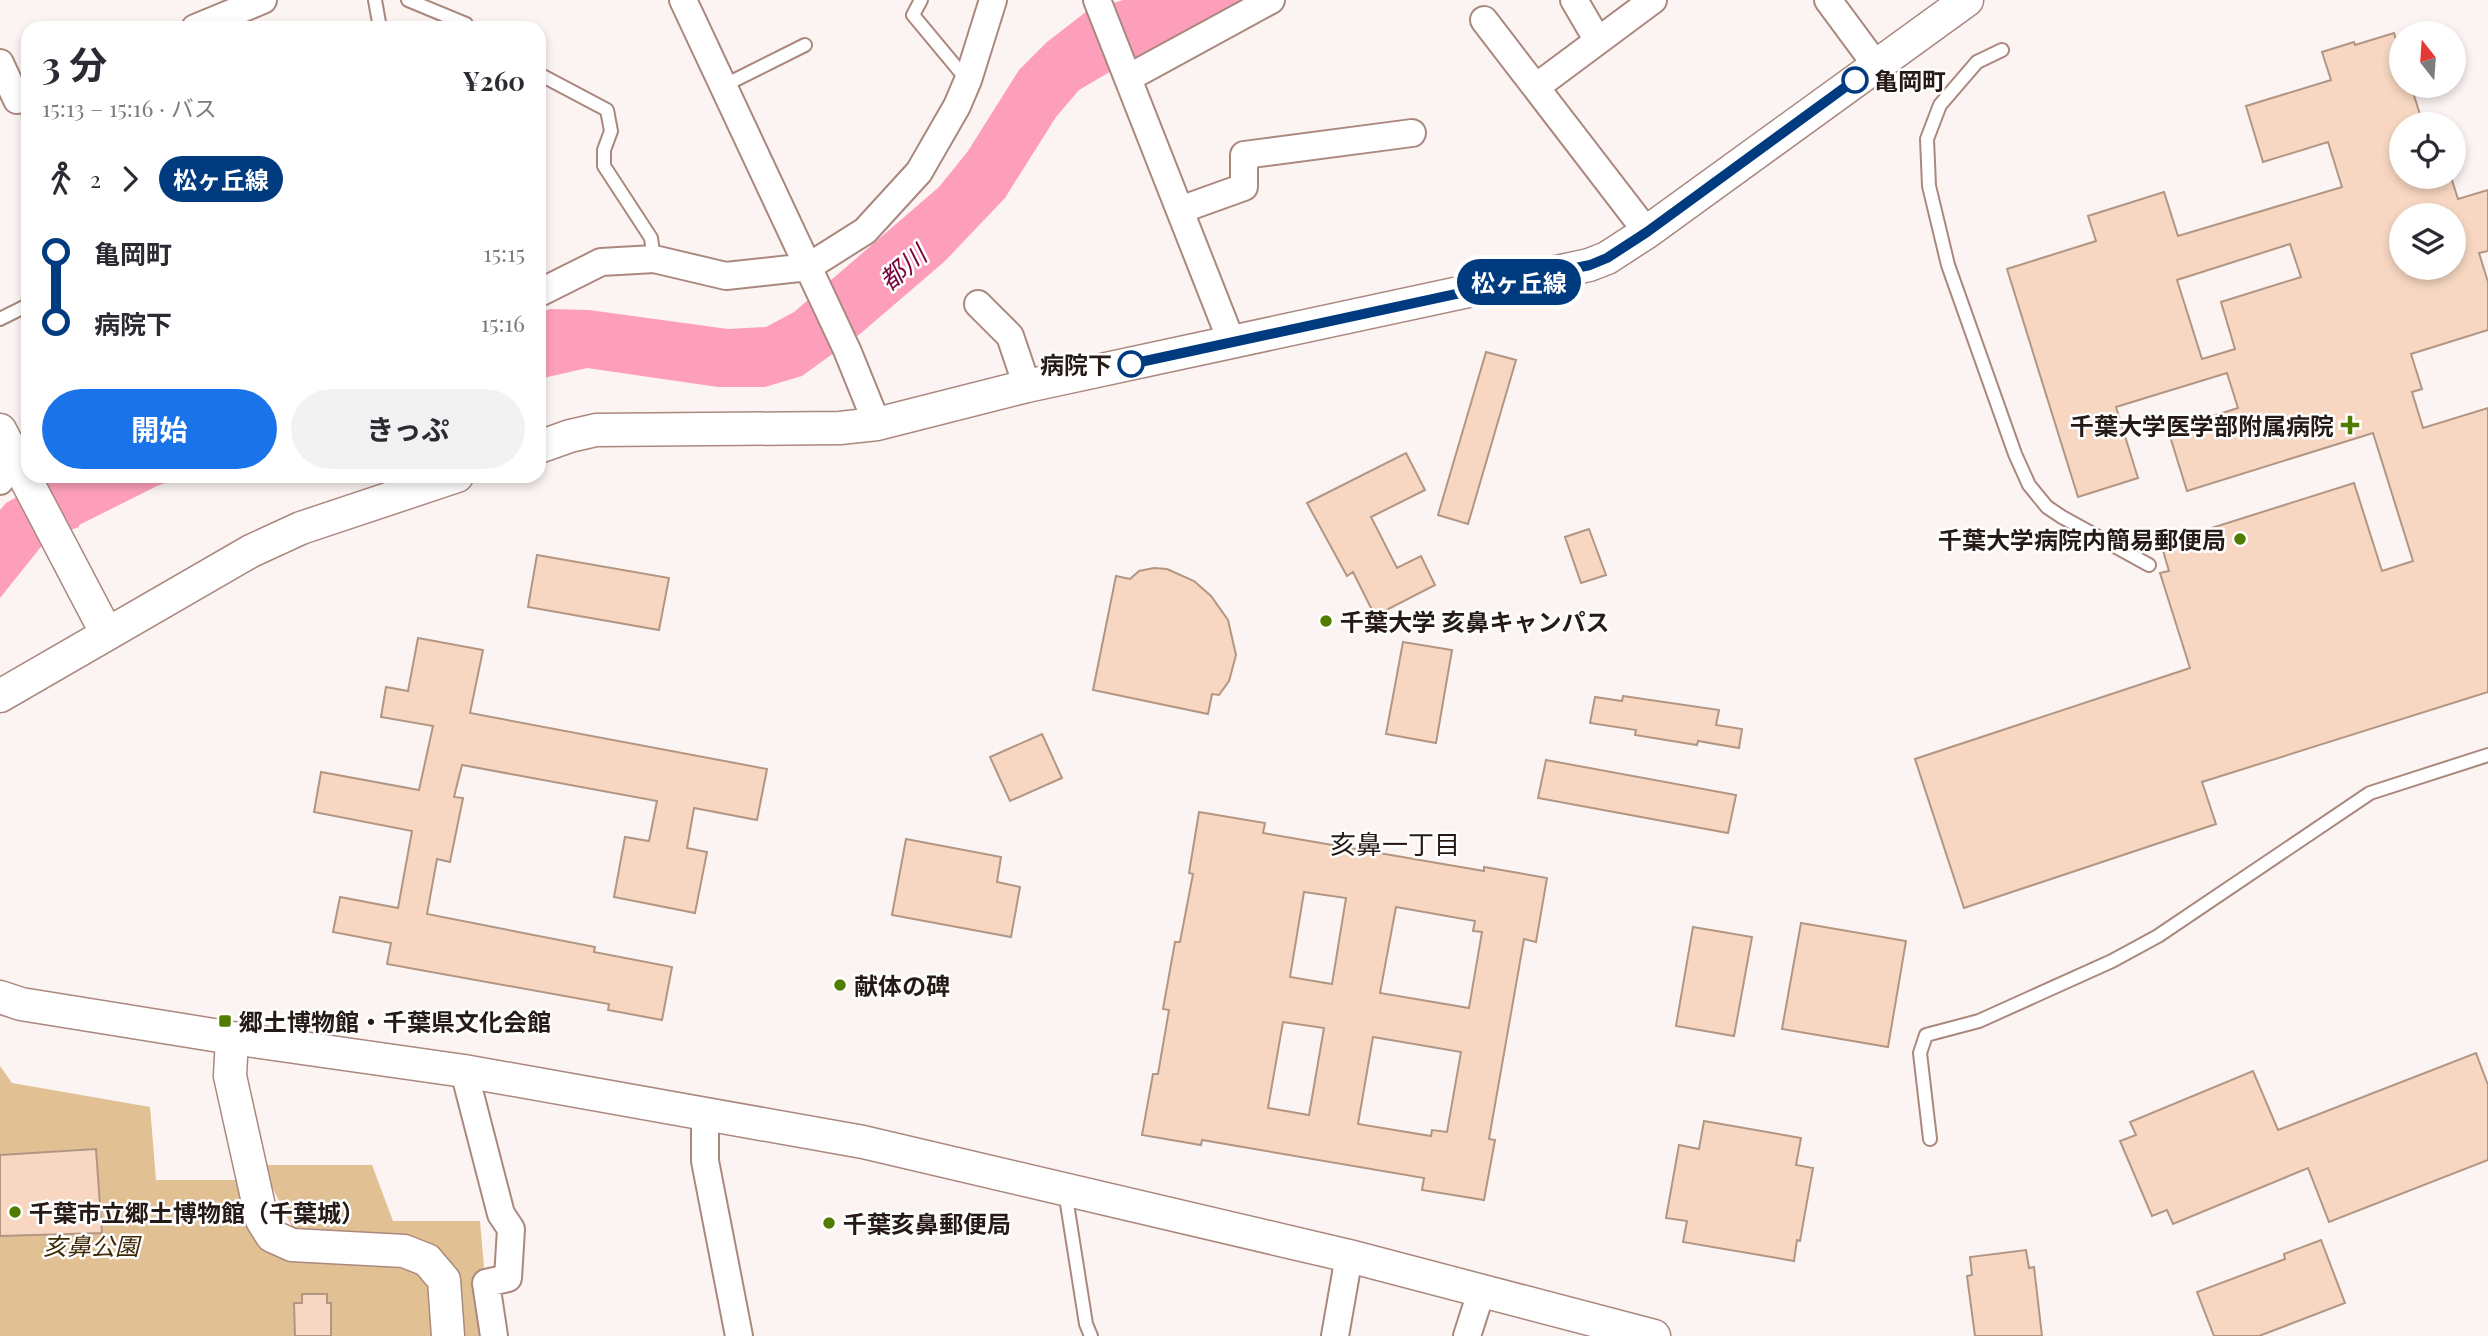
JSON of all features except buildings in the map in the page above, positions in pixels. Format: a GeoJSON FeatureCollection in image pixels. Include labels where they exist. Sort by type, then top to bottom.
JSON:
{"type":"FeatureCollection","features":[{"type":"Feature","properties":{"kind":"street"},"geometry":{"type":"LineString","coordinates":[[212,21],[263,0]]}},
{"type":"Feature","properties":{"kind":"street"},"geometry":{"type":"LineString","coordinates":[[683,0],[847,350],[877,424]]}},
{"type":"Feature","properties":{"kind":"street"},"geometry":{"type":"LineString","coordinates":[[546,290],[601,262],[654,259],[726,276],[812,274],[865,231],[919,172],[957,106],[993,0]]}},
{"type":"Feature","properties":{"kind":"street"},"geometry":{"type":"LineString","coordinates":[[1097,0],[1233,343]]}},
{"type":"Feature","properties":{"kind":"street"},"geometry":{"type":"LineString","coordinates":[[1128,78],[1271,0]]}},
{"type":"Feature","properties":{"kind":"street"},"geometry":{"type":"LineString","coordinates":[[1573,0],[1598,41]]}},
{"type":"Feature","properties":{"kind":"street"},"geometry":{"type":"LineString","coordinates":[[1536,88],[1653,0]]}},
{"type":"Feature","properties":{"kind":"street"},"geometry":{"type":"LineString","coordinates":[[1828,0],[1876,65]]}},
{"type":"Feature","properties":{"kind":"street"},"geometry":{"type":"LineString","coordinates":[[546,445],[596,430],[839,428],[877,424],[1027,386],[1563,273],[1607,258],[1647,232],[1967,0]]}},
{"type":"Feature","properties":{"kind":"street"},"geometry":{"type":"LineString","coordinates":[[1484,20],[1647,232]]}},
{"type":"Feature","properties":{"kind":"street"},"geometry":{"type":"LineString","coordinates":[[0,63],[15,101]]}},
{"type":"Feature","properties":{"kind":"street"},"geometry":{"type":"LineString","coordinates":[[1180,210],[1244,187],[1244,155],[1412,133]]}},
{"type":"Feature","properties":{"kind":"street"},"geometry":{"type":"LineString","coordinates":[[978,304],[1010,336],[1027,386]]}},
{"type":"Feature","properties":{"kind":"street"},"geometry":{"type":"LineString","coordinates":[[0,430],[14,464]]}},
{"type":"Feature","properties":{"kind":"street"},"geometry":{"type":"LineString","coordinates":[[24,483],[107,634]]}},
{"type":"Feature","properties":{"kind":"street"},"geometry":{"type":"LineString","coordinates":[[0,695],[263,545],[301,528],[436,483]]}},
{"type":"Feature","properties":{"kind":"street"},"geometry":{"type":"LineString","coordinates":[[0,997],[21,1004],[232,1038],[464,1071],[863,1142],[1035,1184],[1065,1187],[1349,1256],[1654,1336]]}},
{"type":"Feature","properties":{"kind":"street"},"geometry":{"type":"LineString","coordinates":[[232,1038],[230,1076],[262,1220],[272,1236],[292,1245],[404,1251],[427,1260],[444,1280],[448,1336]]}},
{"type":"Feature","properties":{"kind":"street"},"geometry":{"type":"LineString","coordinates":[[464,1071],[501,1214],[511,1229],[508,1278],[486,1283],[494,1336]]}},
{"type":"Feature","properties":{"kind":"street"},"geometry":{"type":"LineString","coordinates":[[705,1113],[705,1161],[739,1336]]}},
{"type":"Feature","properties":{"kind":"street"},"geometry":{"type":"LineString","coordinates":[[1335,1336],[1349,1256]]}},
{"type":"Feature","properties":{"kind":"street"},"geometry":{"type":"LineString","coordinates":[[1466,1336],[1482,1289]]}},
{"type":"Feature","properties":{"kind":"lane"},"geometry":{"type":"LineString","coordinates":[[375,0],[379,21]]}},
{"type":"Feature","properties":{"kind":"lane"},"geometry":{"type":"LineString","coordinates":[[408,0],[459,21]]}},
{"type":"Feature","properties":{"kind":"lane"},"geometry":{"type":"LineString","coordinates":[[920,0],[913,15],[968,80]]}},
{"type":"Feature","properties":{"kind":"lane"},"geometry":{"type":"LineString","coordinates":[[723,86],[805,45]]}},
{"type":"Feature","properties":{"kind":"lane"},"geometry":{"type":"LineString","coordinates":[[2002,50],[1978,62],[1940,105],[1927,139],[1929,186],[1948,265],[2015,454],[2029,485],[2047,507],[2149,565]]}},
{"type":"Feature","properties":{"kind":"lane"},"geometry":{"type":"LineString","coordinates":[[546,78],[607,110],[611,131],[604,150],[604,166],[651,238],[654,259]]}},
{"type":"Feature","properties":{"kind":"lane"},"geometry":{"type":"LineString","coordinates":[[0,319],[21,308]]}},
{"type":"Feature","properties":{"kind":"lane"},"geometry":{"type":"LineString","coordinates":[[1930,1139],[1920,1053],[1926,1035],[1979,1021],[2112,961],[2158,936],[2370,793],[2488,755]]}},
{"type":"Feature","properties":{"kind":"lane"},"geometry":{"type":"LineString","coordinates":[[1065,1187],[1086,1324],[1091,1336]]}},
{"type":"Feature","properties":{"kind":"green space","name":"亥鼻公園"},"geometry":{"type":"Polygon","coordinates":[[[0,1066],[12,1083],[150,1107],[156,1180],[240,1180],[260,1244],[276,1257],[375,1262],[401,1265],[416,1271],[433,1287],[435,1336],[0,1336],[0,1066]]]}},
{"type":"Feature","properties":{"kind":"green space"},"geometry":{"type":"Polygon","coordinates":[[[261,1165],[372,1165],[393,1221],[480,1221],[490,1336],[459,1336],[458,1290],[387,1234],[294,1231],[261,1165]]]}},
{"type":"Feature","properties":{"kind":"water","name":"都川"},"geometry":{"type":"Polygon","coordinates":[[[1123,0],[1253,0],[1113,70],[1079,90],[1056,117],[1005,198],[945,261],[860,334],[802,376],[765,387],[718,387],[587,368],[546,377],[546,310],[550,309],[589,310],[728,329],[766,327],[794,312],[939,187],[968,151],[1019,70],[1047,42],[1087,11],[1123,0]]]}},
{"type":"Feature","properties":{"kind":"water"},"geometry":{"type":"Polygon","coordinates":[[[42,483],[165,483],[79,527],[48,538],[0,598],[0,510],[6,503],[42,483]]]}},
{"type":"Feature","properties":{"kind":"bus line","name":"松ヶ丘線"},"geometry":{"type":"LineString","coordinates":[[1131,364],[1563,273],[1590,265],[1607,258],[1647,232],[1855,80]]}},
{"type":"Feature","properties":{"kind":"place","name":"亀岡町"},"geometry":{"type":"Point","coordinates":[1855,80]}},
{"type":"Feature","properties":{"kind":"place","name":"病院下"},"geometry":{"type":"Point","coordinates":[1131,364]}},
{"type":"Feature","properties":{"kind":"place","name":"千葉大学医学部附属病院"},"geometry":{"type":"Point","coordinates":[2350,425]}},
{"type":"Feature","properties":{"kind":"place","name":"千葉大学病院内簡易郵便局"},"geometry":{"type":"Point","coordinates":[2240,539]}},
{"type":"Feature","properties":{"kind":"place","name":"千葉大学 亥鼻キャンパス"},"geometry":{"type":"Point","coordinates":[1326,621]}},
{"type":"Feature","properties":{"kind":"place","name":"献体の碑"},"geometry":{"type":"Point","coordinates":[840,985]}},
{"type":"Feature","properties":{"kind":"place","name":"郷土博物館・千葉県文化会館"},"geometry":{"type":"Point","coordinates":[225,1021]}},
{"type":"Feature","properties":{"kind":"place","name":"千葉市立郷土博物館（千葉城）"},"geometry":{"type":"Point","coordinates":[15,1212]}},
{"type":"Feature","properties":{"kind":"place","name":"千葉亥鼻郵便局"},"geometry":{"type":"Point","coordinates":[829,1223]}},
{"type":"Feature","properties":{"kind":"district","name":"亥鼻一丁目"},"geometry":{"type":"Point","coordinates":[1395,843]}}]}
